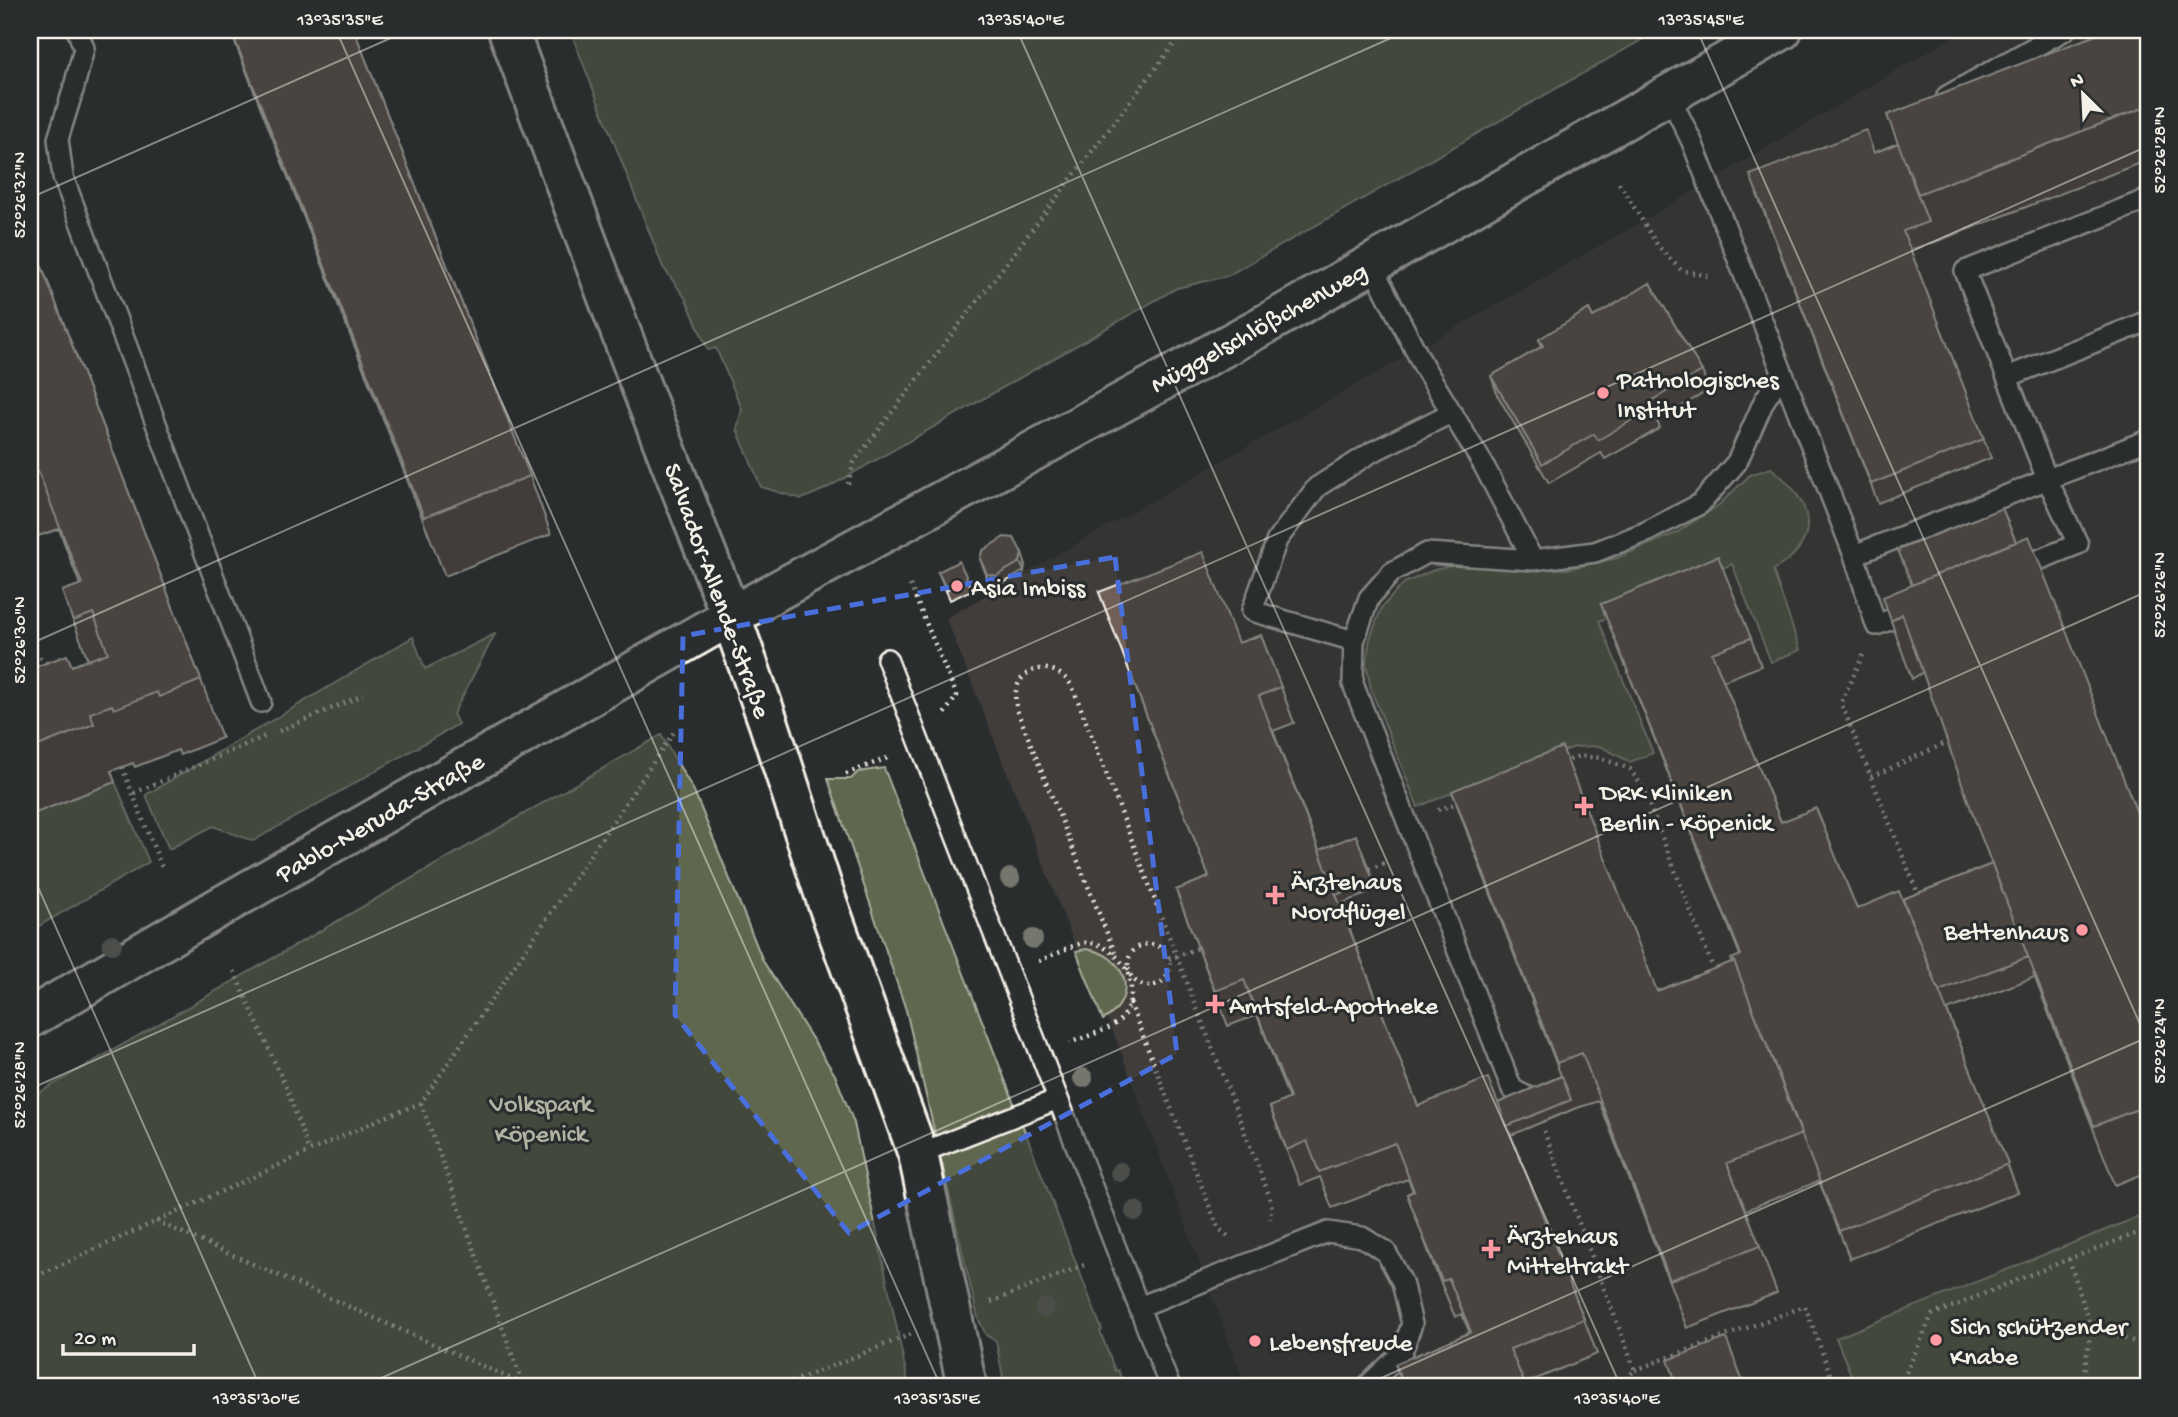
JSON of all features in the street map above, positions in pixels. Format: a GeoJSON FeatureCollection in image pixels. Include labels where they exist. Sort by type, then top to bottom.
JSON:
{"type":"FeatureCollection","features":[{"type":"Feature","properties":{"kind":"street","name":"Salvador-Allende-Straße"},"geometry":{"type":"LineString","coordinates":[[508,30],[642,389],[731,616],[827,902],[919,1154],[967,1387]]}},
{"type":"Feature","properties":{"kind":"street","name":"Müggelschlößchenweg"},"geometry":{"type":"LineString","coordinates":[[731,616],[1286,312],[1782,30]]}},
{"type":"Feature","properties":{"kind":"street","name":"Pablo-Neruda-Straße"},"geometry":{"type":"LineString","coordinates":[[30,1018],[731,616]]}},
{"type":"Feature","properties":{"kind":"lane"},"geometry":{"type":"LineString","coordinates":[[77,30],[84,48],[58,139],[63,177],[261,702]]}},
{"type":"Feature","properties":{"kind":"lane"},"geometry":{"type":"LineString","coordinates":[[1926,107],[2065,30]]}},
{"type":"Feature","properties":{"kind":"lane"},"geometry":{"type":"LineString","coordinates":[[1669,95],[1692,142],[1854,555],[1876,625],[1920,608]]}},
{"type":"Feature","properties":{"kind":"lane"},"geometry":{"type":"LineString","coordinates":[[2026,565],[2078,544],[2047,479],[1965,271],[2148,199]]}},
{"type":"Feature","properties":{"kind":"lane"},"geometry":{"type":"LineString","coordinates":[[1371,264],[1424,367],[1483,464],[1533,560]]}},
{"type":"Feature","properties":{"kind":"lane"},"geometry":{"type":"LineString","coordinates":[[2007,377],[2148,321]]}},
{"type":"Feature","properties":{"kind":"lane"},"geometry":{"type":"LineString","coordinates":[[1532,1100],[1512,1089],[1353,684],[1354,641],[1369,598],[1392,572],[1427,553],[1533,560],[1595,552],[1646,532],[1700,504],[1737,462],[1764,401],[1782,373]]}},
{"type":"Feature","properties":{"kind":"lane"},"geometry":{"type":"LineString","coordinates":[[1354,641],[1252,611],[1277,540],[1317,487],[1372,452],[1451,413]]}},
{"type":"Feature","properties":{"kind":"lane"},"geometry":{"type":"LineString","coordinates":[[1854,555],[2148,440]]}},
{"type":"Feature","properties":{"kind":"lane"},"geometry":{"type":"LineString","coordinates":[[887,659],[1170,1387]]}},
{"type":"Feature","properties":{"kind":"lane"},"geometry":{"type":"LineString","coordinates":[[919,1154],[1058,1099]]}},
{"type":"Feature","properties":{"kind":"lane"},"geometry":{"type":"LineString","coordinates":[[1139,1307],[1328,1232],[1362,1237],[1386,1252],[1402,1282],[1412,1324],[1401,1354],[1366,1387]]}},
{"type":"Feature","properties":{"kind":"path"},"geometry":{"type":"LineString","coordinates":[[848,484],[854,462],[1185,30]]}},
{"type":"Feature","properties":{"kind":"path"},"geometry":{"type":"LineString","coordinates":[[1619,183],[1658,247],[1681,270],[1708,277],[1745,278]]}},
{"type":"Feature","properties":{"kind":"path"},"geometry":{"type":"LineString","coordinates":[[846,774],[921,745],[957,695],[910,585]]}},
{"type":"Feature","properties":{"kind":"path"},"geometry":{"type":"LineString","coordinates":[[1876,625],[1841,703],[1921,901]]}},
{"type":"Feature","properties":{"kind":"path"},"geometry":{"type":"LineString","coordinates":[[30,647],[57,675]]}},
{"type":"Feature","properties":{"kind":"path"},"geometry":{"type":"LineString","coordinates":[[1041,1054],[1116,1024],[1130,1003],[1132,989],[1127,969],[1130,956],[1140,945],[1154,944],[1166,953],[1170,966],[1166,977],[1151,986],[1144,986],[1134,980],[1127,969],[1115,953],[1017,710],[1014,699],[1019,679],[1033,671],[1052,670],[1062,673],[1073,688],[1269,1195],[1272,1208],[1269,1224]]}},
{"type":"Feature","properties":{"kind":"path"},"geometry":{"type":"LineString","coordinates":[[134,793],[363,695]]}},
{"type":"Feature","properties":{"kind":"path"},"geometry":{"type":"LineString","coordinates":[[30,1279],[421,1103],[676,729]]}},
{"type":"Feature","properties":{"kind":"path"},"geometry":{"type":"LineString","coordinates":[[1871,777],[1948,742]]}},
{"type":"Feature","properties":{"kind":"path"},"geometry":{"type":"LineString","coordinates":[[1555,766],[1579,756],[1601,758],[1630,769],[1642,786],[1717,978]]}},
{"type":"Feature","properties":{"kind":"path"},"geometry":{"type":"LineString","coordinates":[[122,767],[163,870]]}},
{"type":"Feature","properties":{"kind":"path"},"geometry":{"type":"LineString","coordinates":[[1408,822],[1469,799]]}},
{"type":"Feature","properties":{"kind":"path"},"geometry":{"type":"LineString","coordinates":[[1009,972],[1086,942],[1101,945],[1115,953]]}},
{"type":"Feature","properties":{"kind":"path"},"geometry":{"type":"LineString","coordinates":[[1169,959],[1198,948]]}},
{"type":"Feature","properties":{"kind":"path"},"geometry":{"type":"LineString","coordinates":[[234,971],[288,1092],[309,1152]]}},
{"type":"Feature","properties":{"kind":"path"},"geometry":{"type":"LineString","coordinates":[[1130,1003],[1214,1218],[1219,1228],[1226,1235],[1233,1237]]}},
{"type":"Feature","properties":{"kind":"path"},"geometry":{"type":"LineString","coordinates":[[421,1103],[524,1386]]}},
{"type":"Feature","properties":{"kind":"path"},"geometry":{"type":"LineString","coordinates":[[1541,1124],[1635,1370]]}},
{"type":"Feature","properties":{"kind":"path"},"geometry":{"type":"LineString","coordinates":[[156,1221],[524,1386]]}},
{"type":"Feature","properties":{"kind":"path"},"geometry":{"type":"LineString","coordinates":[[1892,1387],[1903,1380],[1932,1315],[2148,1229]]}},
{"type":"Feature","properties":{"kind":"path"},"geometry":{"type":"LineString","coordinates":[[1028,1287],[1117,1252]]}},
{"type":"Feature","properties":{"kind":"path"},"geometry":{"type":"LineString","coordinates":[[2069,1259],[2091,1328],[2082,1387]]}},
{"type":"Feature","properties":{"kind":"path"},"geometry":{"type":"LineString","coordinates":[[1617,1387],[1635,1370],[1805,1306],[1835,1387]]}},
{"type":"Feature","properties":{"kind":"path"},"geometry":{"type":"LineString","coordinates":[[779,1387],[953,1317]]}},
{"type":"Feature","properties":{"kind":"path"},"geometry":{"type":"LineString","coordinates":[[2091,1328],[2148,1346]]}},
{"type":"Feature","properties":{"kind":"highlighted area"},"geometry":{"type":"Polygon","coordinates":[[[1115,557],[1177,1054],[849,1233],[675,1015],[683,636],[1115,557]]]}},
{"type":"Feature","properties":{"kind":"shaded area","name":"DRK Kliniken Berlin - Köpenick"},"geometry":{"type":"Polygon","coordinates":[[[1964,30],[2148,30],[2148,1387],[1246,1387],[1113,1031],[1094,993],[946,618],[1657,213],[1964,30]]]}},
{"type":"Feature","properties":{"kind":"green space"},"geometry":{"type":"Polygon","coordinates":[[[570,30],[1659,30],[1227,276],[1177,288],[825,489],[802,499],[761,487],[737,429],[742,409],[716,348],[708,350],[686,299],[663,267],[570,30]]]}},
{"type":"Feature","properties":{"kind":"green space"},"geometry":{"type":"Polygon","coordinates":[[[1771,468],[1796,493],[1807,520],[1806,533],[1800,546],[1790,558],[1773,570],[1800,650],[1771,662],[1732,564],[1599,621],[1653,753],[1630,762],[1600,746],[1575,747],[1494,775],[1418,807],[1371,689],[1366,663],[1370,638],[1382,607],[1404,583],[1434,570],[1464,563],[1568,569],[1617,558],[1676,533],[1719,505],[1750,475],[1771,468]]]}},
{"type":"Feature","properties":{"kind":"green space"},"geometry":{"type":"Polygon","coordinates":[[[495,634],[453,714],[458,724],[253,841],[213,826],[169,849],[146,795],[413,637],[425,669],[495,634]]]}},
{"type":"Feature","properties":{"kind":"green space","name":"Volkspark Köpenick"},"geometry":{"type":"Polygon","coordinates":[[[661,735],[694,791],[763,961],[835,1075],[854,1123],[909,1387],[30,1387],[30,1098],[661,735]]]}},
{"type":"Feature","properties":{"kind":"green space"},"geometry":{"type":"Polygon","coordinates":[[[884,768],[1102,1330],[1100,1331],[1115,1371],[1118,1370],[1125,1387],[1005,1387],[996,1341],[986,1335],[978,1318],[906,1010],[828,779],[851,779],[858,772],[884,768]]]}},
{"type":"Feature","properties":{"kind":"green space"},"geometry":{"type":"Polygon","coordinates":[[[115,782],[149,862],[30,931],[30,815],[115,782]]]}},
{"type":"Feature","properties":{"kind":"green space"},"geometry":{"type":"Polygon","coordinates":[[[1086,949],[1111,959],[1124,979],[1122,1001],[1115,1011],[1103,1020],[1076,951],[1086,949]]]}},
{"type":"Feature","properties":{"kind":"green space"},"geometry":{"type":"Polygon","coordinates":[[[2148,1213],[2148,1387],[1856,1387],[1836,1338],[2148,1213]]]}},
{"type":"Feature","properties":{"kind":"building"},"geometry":{"type":"Polygon","coordinates":[[[231,30],[354,30],[530,476],[424,517],[231,30]]]}},
{"type":"Feature","properties":{"kind":"building"},"geometry":{"type":"Polygon","coordinates":[[[2109,30],[2148,30],[2148,106],[1918,194],[1887,115],[2109,30]]]}},
{"type":"Feature","properties":{"kind":"building"},"geometry":{"type":"Polygon","coordinates":[[[1866,130],[1874,153],[1898,143],[1928,222],[1903,231],[1984,439],[1871,484],[1750,175],[1866,130]]]}},
{"type":"Feature","properties":{"kind":"building"},"geometry":{"type":"Polygon","coordinates":[[[30,236],[201,680],[159,697],[157,692],[114,709],[112,705],[90,713],[94,724],[30,749],[30,669],[67,655],[72,666],[108,653],[93,613],[73,621],[62,591],[82,584],[38,471],[30,474],[30,236]]]}},
{"type":"Feature","properties":{"kind":"building","name":"Pathologisches Institut"},"geometry":{"type":"Polygon","coordinates":[[[1650,283],[1702,371],[1649,402],[1653,408],[1598,440],[1594,434],[1542,464],[1491,376],[1543,346],[1539,339],[1589,309],[1593,317],[1650,283]]]}},
{"type":"Feature","properties":{"kind":"building"},"geometry":{"type":"Polygon","coordinates":[[[2002,508],[2016,542],[1912,585],[1898,550],[2002,508]]]}},
{"type":"Feature","properties":{"kind":"building","name":"Bettenhaus"},"geometry":{"type":"Polygon","coordinates":[[[2029,536],[2148,841],[2148,1105],[2094,1126],[1977,826],[1902,614],[1891,621],[1883,597],[2029,536]]]}},
{"type":"Feature","properties":{"kind":"building"},"geometry":{"type":"Polygon","coordinates":[[[1004,537],[1014,538],[1022,553],[1020,562],[996,576],[987,574],[980,559],[982,551],[1004,537]]]}},
{"type":"Feature","properties":{"kind":"building","name":"Ärztehaus Nordflügel"},"geometry":{"type":"Polygon","coordinates":[[[1203,552],[1238,643],[1261,635],[1281,687],[1259,696],[1418,1106],[1488,1078],[1584,1319],[1510,1349],[1526,1387],[1405,1387],[1395,1364],[1471,1332],[1449,1279],[1442,1281],[1422,1234],[1407,1194],[1414,1191],[1395,1143],[1319,1172],[1307,1141],[1287,1150],[1270,1107],[1290,1098],[1244,980],[1215,991],[1176,890],[1209,877],[1099,592],[1203,552]]]}},
{"type":"Feature","properties":{"kind":"building"},"geometry":{"type":"Polygon","coordinates":[[[1718,556],[1751,638],[1712,653],[1781,822],[1816,808],[1857,909],[1899,891],[2008,1164],[1839,1231],[1734,961],[1732,962],[1731,959],[1741,955],[1601,604],[1718,556]]]}},
{"type":"Feature","properties":{"kind":"building"},"geometry":{"type":"Polygon","coordinates":[[[959,561],[968,580],[947,590],[938,572],[959,561]]]}},
{"type":"Feature","properties":{"kind":"building"},"geometry":{"type":"Polygon","coordinates":[[[1562,747],[1657,991],[1734,961],[1802,1134],[1727,1163],[1760,1246],[1670,1280],[1582,1053],[1557,1063],[1452,791],[1562,747]]]}},
{"type":"Feature","properties":{"kind":"building"},"geometry":{"type":"Polygon","coordinates":[[[1356,835],[1373,880],[1336,895],[1319,850],[1356,835]]]}},
{"type":"Feature","properties":{"kind":"building"},"geometry":{"type":"Polygon","coordinates":[[[1992,864],[2028,957],[1939,991],[1903,899],[1992,864]]]}},
{"type":"Feature","properties":{"kind":"building"},"geometry":{"type":"Polygon","coordinates":[[[1562,1076],[1571,1100],[1507,1126],[1498,1103],[1562,1076]]]}},
{"type":"Feature","properties":{"kind":"building"},"geometry":{"type":"Polygon","coordinates":[[[1726,1338],[1745,1387],[1678,1387],[1668,1360],[1726,1338]]]}},
{"type":"Feature","properties":{"kind":"place","name":"Pathologisches Institut"},"geometry":{"type":"Point","coordinates":[1603,393]}},
{"type":"Feature","properties":{"kind":"place","name":"Asia Imbiss"},"geometry":{"type":"Point","coordinates":[957,586]}},
{"type":"Feature","properties":{"kind":"place","name":"DRK Kliniken Berlin - Köpenick"},"geometry":{"type":"Point","coordinates":[1584,806]}},
{"type":"Feature","properties":{"kind":"place","name":"Ärztehaus Nordflügel"},"geometry":{"type":"Point","coordinates":[1275,895]}},
{"type":"Feature","properties":{"kind":"place","name":"Bettenhaus"},"geometry":{"type":"Point","coordinates":[2082,930]}},
{"type":"Feature","properties":{"kind":"place","name":"Amtsfeld-Apotheke"},"geometry":{"type":"Point","coordinates":[1215,1004]}},
{"type":"Feature","properties":{"kind":"place","name":"Ärztehaus Mitteltrakt"},"geometry":{"type":"Point","coordinates":[1491,1249]}},
{"type":"Feature","properties":{"kind":"place","name":"Sich schützender Knabe"},"geometry":{"type":"Point","coordinates":[1936,1340]}},
{"type":"Feature","properties":{"kind":"place","name":"Lebensfreude"},"geometry":{"type":"Point","coordinates":[1255,1341]}}]}
